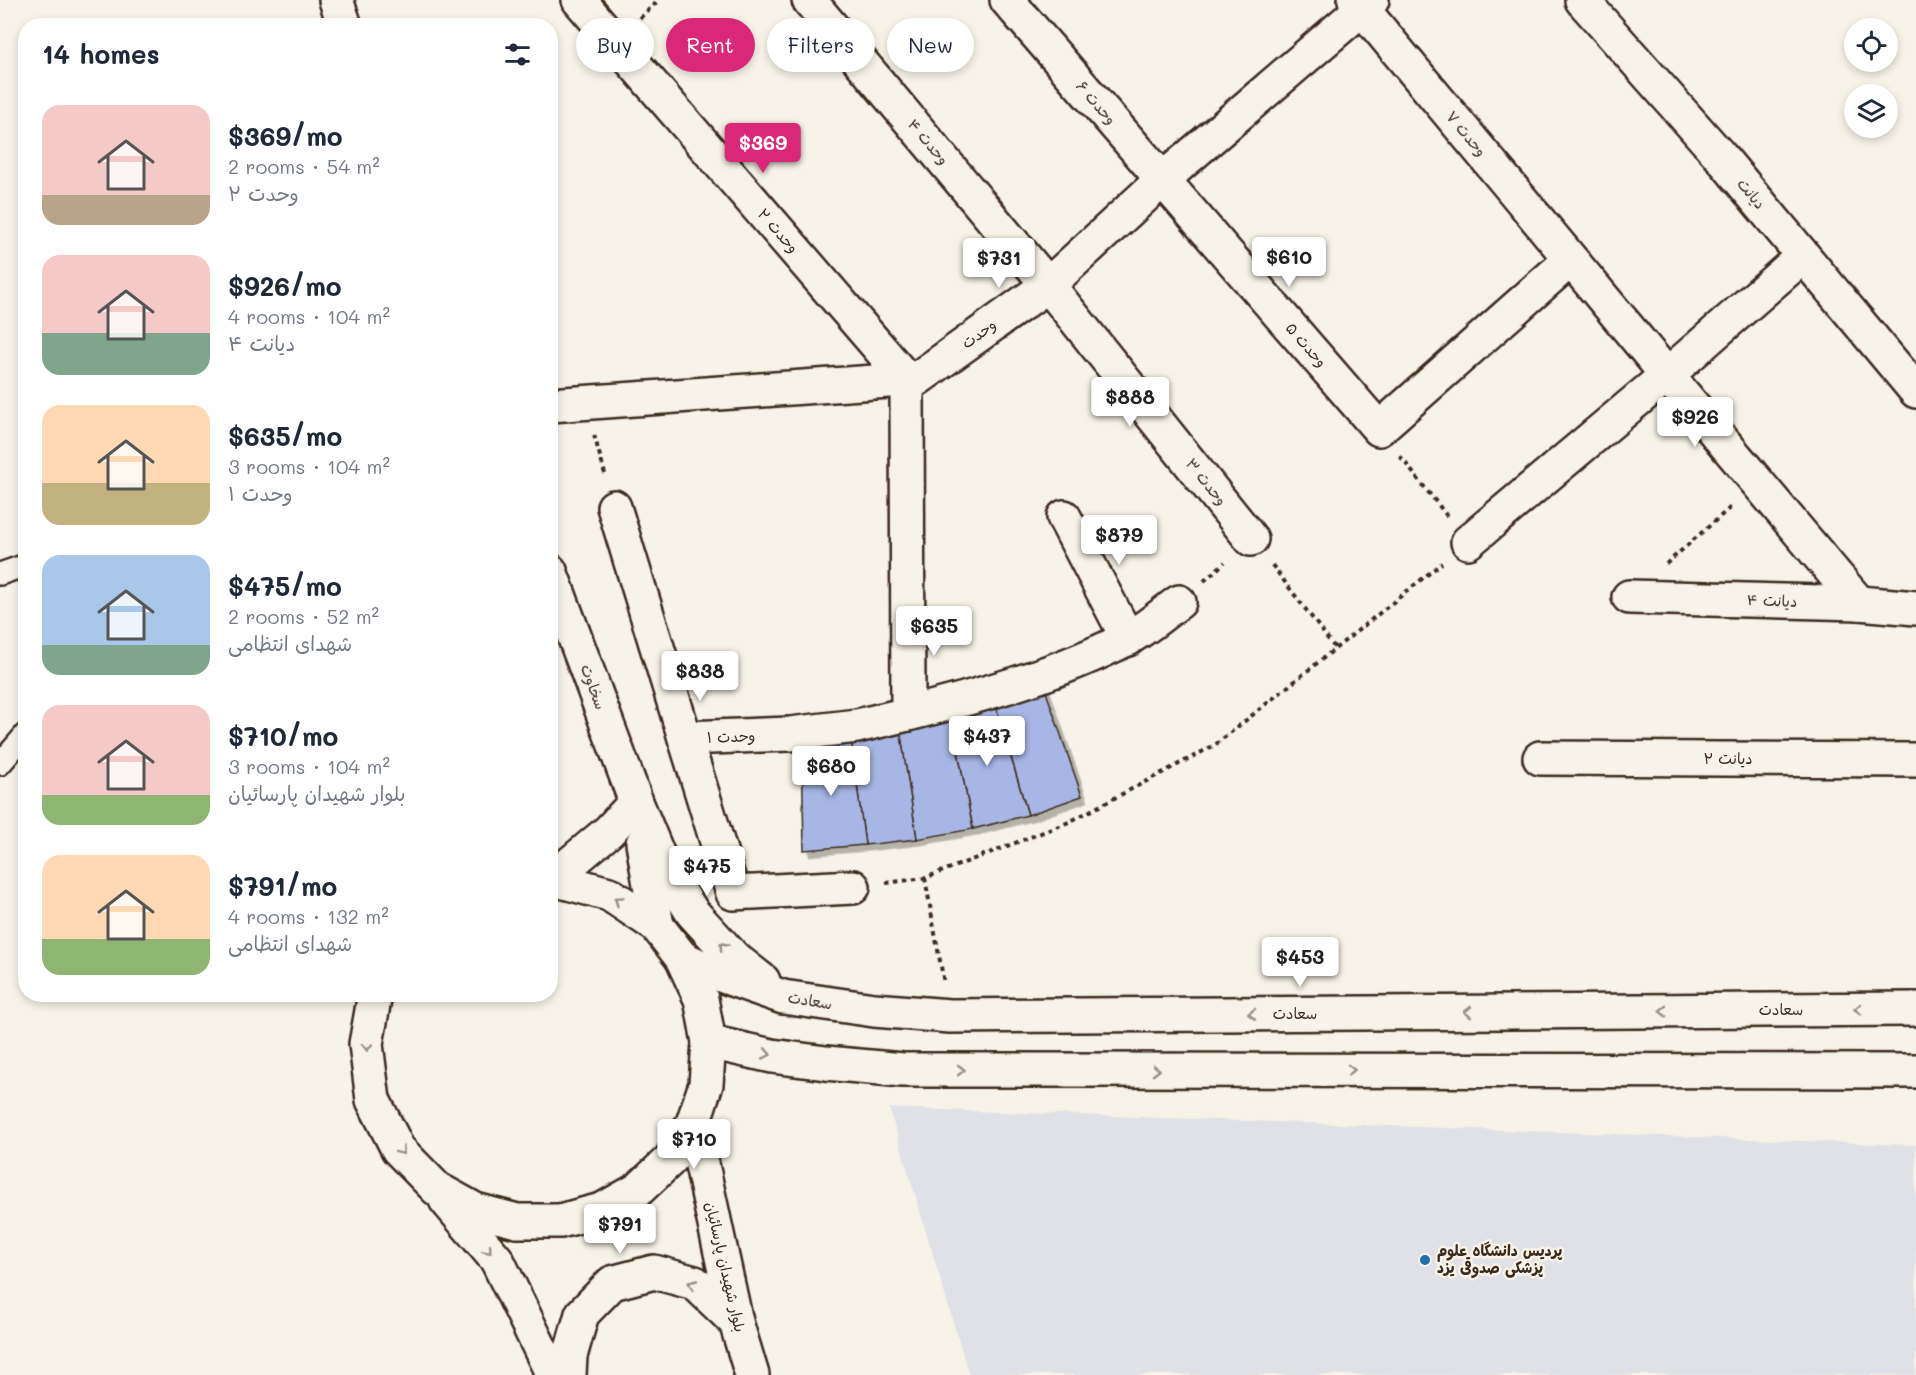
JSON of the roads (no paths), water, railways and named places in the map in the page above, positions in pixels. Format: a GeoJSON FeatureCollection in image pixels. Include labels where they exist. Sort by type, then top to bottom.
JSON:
{"type":"FeatureCollection","features":[{"type":"Feature","properties":{"kind":"street"},"geometry":{"type":"LineString","coordinates":[[336,0],[342,18]]}},
{"type":"Feature","properties":{"kind":"street","name":"وحدت ۲"},"geometry":{"type":"LineString","coordinates":[[579,0],[907,381]]}},
{"type":"Feature","properties":{"kind":"street","name":"وحدت ۴"},"geometry":{"type":"LineString","coordinates":[[809,0],[1048,285]]}},
{"type":"Feature","properties":{"kind":"street","name":"وحدت ۶"},"geometry":{"type":"LineString","coordinates":[[1007,0],[1162,180]]}},
{"type":"Feature","properties":{"kind":"street","name":"دیانت"},"geometry":{"type":"LineString","coordinates":[[1582,0],[1721,157],[1916,391]]}},
{"type":"Feature","properties":{"kind":"street","name":"وحدت"},"geometry":{"type":"LineString","coordinates":[[558,405],[918,379],[1048,285],[1162,180],[1363,3]]}},
{"type":"Feature","properties":{"kind":"street","name":"وحدت ۷"},"geometry":{"type":"LineString","coordinates":[[1363,3],[1570,260],[1859,603]]}},
{"type":"Feature","properties":{"kind":"street","name":"وحدت ۵"},"geometry":{"type":"LineString","coordinates":[[1162,180],[1379,429],[1570,260]]}},
{"type":"Feature","properties":{"kind":"street"},"geometry":{"type":"LineString","coordinates":[[1468,542],[1803,256]]}},
{"type":"Feature","properties":{"kind":"street","name":"وحدت ۳"},"geometry":{"type":"LineString","coordinates":[[1048,285],[1251,539]]}},
{"type":"Feature","properties":{"kind":"street"},"geometry":{"type":"LineString","coordinates":[[907,381],[909,714]]}},
{"type":"Feature","properties":{"kind":"street","name":"وحدت ۱"},"geometry":{"type":"LineString","coordinates":[[614,507],[685,738],[790,734],[857,726],[909,714],[1056,670],[1128,639],[1179,602]]}},
{"type":"Feature","properties":{"kind":"street"},"geometry":{"type":"LineString","coordinates":[[1064,517],[1128,639]]}},
{"type":"Feature","properties":{"kind":"street","name":"سخاوت"},"geometry":{"type":"LineString","coordinates":[[558,593],[636,802]]}},
{"type":"Feature","properties":{"kind":"street","name":"دیانت ۴"},"geometry":{"type":"LineString","coordinates":[[1629,597],[1859,603],[1916,608]]}},
{"type":"Feature","properties":{"kind":"street"},"geometry":{"type":"LineString","coordinates":[[685,738],[733,893],[853,887]]}},
{"type":"Feature","properties":{"kind":"street","name":"دیانت ۲"},"geometry":{"type":"LineString","coordinates":[[1540,758],[1916,760]]}},
{"type":"Feature","properties":{"kind":"street"},"geometry":{"type":"LineString","coordinates":[[558,873],[609,831],[636,802]]}},
{"type":"Feature","properties":{"kind":"street"},"geometry":{"type":"LineString","coordinates":[[636,802],[657,926]]}},
{"type":"Feature","properties":{"kind":"street"},"geometry":{"type":"LineString","coordinates":[[636,802],[660,860],[692,912],[734,958],[783,997]]}},
{"type":"Feature","properties":{"kind":"street"},"geometry":{"type":"LineString","coordinates":[[437,1189],[475,1210],[517,1221],[560,1221],[592,1213],[602,1210],[639,1189],[671,1159],[693,1123],[706,1084],[709,1042],[701,999],[682,958],[657,926],[609,894],[558,880]]}},
{"type":"Feature","properties":{"kind":"street","name":"سعادت"},"geometry":{"type":"LineString","coordinates":[[682,958],[711,972],[783,997],[874,1010],[950,1016],[1916,1009]]}},
{"type":"Feature","properties":{"kind":"street"},"geometry":{"type":"LineString","coordinates":[[374,1002],[366,1044],[373,1100],[398,1149],[437,1189],[497,1260],[553,1375]]}},
{"type":"Feature","properties":{"kind":"street"},"geometry":{"type":"LineString","coordinates":[[709,1042],[772,1056],[826,1064],[903,1070],[1916,1071]]}},
{"type":"Feature","properties":{"kind":"street","name":"بلوار شهیدان پارسائیان"},"geometry":{"type":"LineString","coordinates":[[693,1123],[736,1322],[752,1375]]}},
{"type":"Feature","properties":{"kind":"street"},"geometry":{"type":"LineString","coordinates":[[569,1375],[570,1356],[582,1314],[612,1283],[654,1272],[696,1283],[736,1322]]}},
{"type":"Feature","properties":{"kind":"lane"},"geometry":{"type":"LineString","coordinates":[[0,574],[18,568]]}},
{"type":"Feature","properties":{"kind":"lane"},"geometry":{"type":"LineString","coordinates":[[0,764],[18,743]]}},
{"type":"Feature","properties":{"kind":"place","name":"پردیس دانشگاه علوم پزشکی صدوقی یزد"},"geometry":{"type":"Point","coordinates":[1425,1260]}}]}
